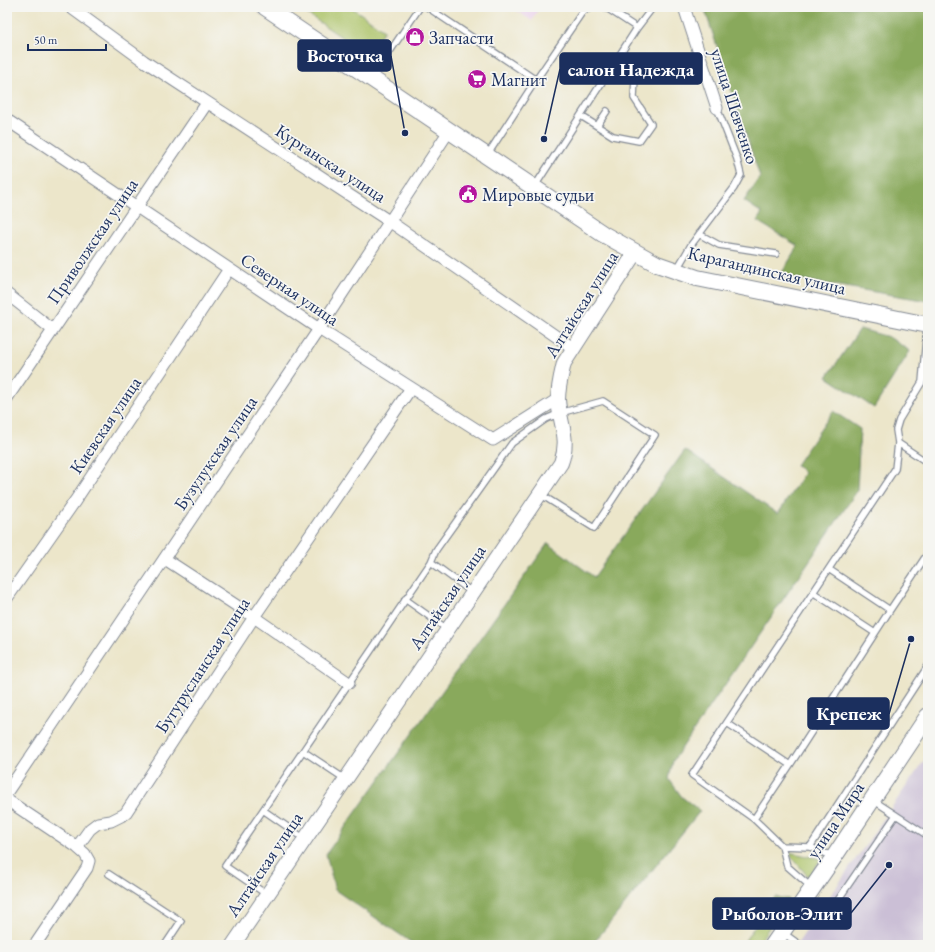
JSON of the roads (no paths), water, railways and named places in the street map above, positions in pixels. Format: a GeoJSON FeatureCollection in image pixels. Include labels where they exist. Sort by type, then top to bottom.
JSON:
{"type":"FeatureCollection","features":[{"type":"Feature","properties":{"kind":"main road","name":"Карагандинская улица"},"geometry":{"type":"LineString","coordinates":[[265,7],[533,188],[635,253],[676,271],[697,278],[928,325]]}},
{"type":"Feature","properties":{"kind":"main road","name":"улица Мира"},"geometry":{"type":"LineString","coordinates":[[778,939],[873,800],[928,716]]}},
{"type":"Feature","properties":{"kind":"street","name":"Курганская улица"},"geometry":{"type":"LineString","coordinates":[[70,7],[144,61],[389,221],[573,348]]}},
{"type":"Feature","properties":{"kind":"street","name":"улица Шевченко"},"geometry":{"type":"LineString","coordinates":[[684,7],[717,108]]}},
{"type":"Feature","properties":{"kind":"street","name":"Приволжская улица"},"geometry":{"type":"LineString","coordinates":[[7,398],[207,103]]}},
{"type":"Feature","properties":{"kind":"street","name":"Северная улица"},"geometry":{"type":"LineString","coordinates":[[7,120],[319,330],[493,440],[558,399]]}},
{"type":"Feature","properties":{"kind":"street","name":"Бузулукская улица"},"geometry":{"type":"LineString","coordinates":[[7,792],[319,330],[449,131]]}},
{"type":"Feature","properties":{"kind":"street","name":"Алтайская улица"},"geometry":{"type":"LineString","coordinates":[[233,945],[304,838],[561,463],[566,450],[558,399],[559,381],[564,363],[635,253]]}},
{"type":"Feature","properties":{"kind":"street","name":"Киевская улица"},"geometry":{"type":"LineString","coordinates":[[7,598],[75,500],[229,269]]}},
{"type":"Feature","properties":{"kind":"street"},"geometry":{"type":"LineString","coordinates":[[7,294],[53,330]]}},
{"type":"Feature","properties":{"kind":"street","name":"Бугурусланская улица"},"geometry":{"type":"LineString","coordinates":[[77,847],[90,829],[98,823],[111,821],[125,814],[254,617],[411,388]]}},
{"type":"Feature","properties":{"kind":"street"},"geometry":{"type":"LineString","coordinates":[[165,559],[254,617],[348,683]]}},
{"type":"Feature","properties":{"kind":"street"},"geometry":{"type":"LineString","coordinates":[[7,800],[77,847],[85,854],[88,861],[87,868],[35,945]]}},
{"type":"Feature","properties":{"kind":"lane"},"geometry":{"type":"LineString","coordinates":[[372,79],[420,7]]}},
{"type":"Feature","properties":{"kind":"lane"},"geometry":{"type":"LineString","coordinates":[[427,7],[536,80]]}},
{"type":"Feature","properties":{"kind":"lane"},"geometry":{"type":"LineString","coordinates":[[487,157],[582,9],[592,7]]}},
{"type":"Feature","properties":{"kind":"lane"},"geometry":{"type":"LineString","coordinates":[[605,7],[637,28]]}},
{"type":"Feature","properties":{"kind":"lane"},"geometry":{"type":"LineString","coordinates":[[533,188],[637,28],[653,7]]}},
{"type":"Feature","properties":{"kind":"lane"},"geometry":{"type":"LineString","coordinates":[[581,116],[613,136],[639,141],[650,124],[634,98],[635,77],[617,59]]}},
{"type":"Feature","properties":{"kind":"lane","name":"улица Шевченко"},"geometry":{"type":"LineString","coordinates":[[676,271],[699,234],[734,188],[741,175],[717,108]]}},
{"type":"Feature","properties":{"kind":"lane"},"geometry":{"type":"LineString","coordinates":[[597,126],[608,111]]}},
{"type":"Feature","properties":{"kind":"lane"},"geometry":{"type":"LineString","coordinates":[[699,234],[719,245],[776,254]]}},
{"type":"Feature","properties":{"kind":"lane"},"geometry":{"type":"LineString","coordinates":[[813,889],[787,866],[782,846],[754,819],[692,775],[830,570],[895,469],[898,443],[896,430],[899,420],[925,383],[928,325]]}},
{"type":"Feature","properties":{"kind":"lane"},"geometry":{"type":"LineString","coordinates":[[266,894],[225,866],[431,562],[436,550],[512,443],[546,419],[560,413],[602,401],[655,435],[594,528],[540,494]]}},
{"type":"Feature","properties":{"kind":"lane"},"geometry":{"type":"LineString","coordinates":[[898,443],[928,463]]}},
{"type":"Feature","properties":{"kind":"lane"},"geometry":{"type":"LineString","coordinates":[[754,819],[928,553]]}},
{"type":"Feature","properties":{"kind":"lane"},"geometry":{"type":"LineString","coordinates":[[431,562],[473,593]]}},
{"type":"Feature","properties":{"kind":"lane"},"geometry":{"type":"LineString","coordinates":[[830,570],[890,610]]}},
{"type":"Feature","properties":{"kind":"lane"},"geometry":{"type":"LineString","coordinates":[[814,592],[875,633]]}},
{"type":"Feature","properties":{"kind":"lane"},"geometry":{"type":"LineString","coordinates":[[405,599],[448,630]]}},
{"type":"Feature","properties":{"kind":"lane"},"geometry":{"type":"LineString","coordinates":[[810,847],[928,666]]}},
{"type":"Feature","properties":{"kind":"lane"},"geometry":{"type":"LineString","coordinates":[[727,724],[790,765]]}},
{"type":"Feature","properties":{"kind":"lane"},"geometry":{"type":"LineString","coordinates":[[303,751],[345,779]]}},
{"type":"Feature","properties":{"kind":"lane"},"geometry":{"type":"LineString","coordinates":[[873,800],[928,836]]}},
{"type":"Feature","properties":{"kind":"lane"},"geometry":{"type":"LineString","coordinates":[[263,810],[304,838]]}},
{"type":"Feature","properties":{"kind":"lane"},"geometry":{"type":"LineString","coordinates":[[838,900],[896,815]]}},
{"type":"Feature","properties":{"kind":"lane"},"geometry":{"type":"LineString","coordinates":[[782,846],[810,847],[834,857]]}},
{"type":"Feature","properties":{"kind":"lane"},"geometry":{"type":"LineString","coordinates":[[109,874],[180,921],[165,945]]}},
{"type":"Feature","properties":{"kind":"lane"},"geometry":{"type":"LineString","coordinates":[[778,939],[800,945]]}},
{"type":"Feature","properties":{"kind":"place","name":"Запчасти"},"geometry":{"type":"Point","coordinates":[415,37]}},
{"type":"Feature","properties":{"kind":"place","name":"Магнит"},"geometry":{"type":"Point","coordinates":[477,79]}},
{"type":"Feature","properties":{"kind":"place","name":"Восточка"},"geometry":{"type":"Point","coordinates":[405,133]}},
{"type":"Feature","properties":{"kind":"place","name":"салон Надежда"},"geometry":{"type":"Point","coordinates":[544,139]}},
{"type":"Feature","properties":{"kind":"place","name":"Мировые судьи"},"geometry":{"type":"Point","coordinates":[468,194]}},
{"type":"Feature","properties":{"kind":"place","name":"Крепеж"},"geometry":{"type":"Point","coordinates":[911,639]}},
{"type":"Feature","properties":{"kind":"place","name":"Рыболов-Элит"},"geometry":{"type":"Point","coordinates":[889,865]}}]}
